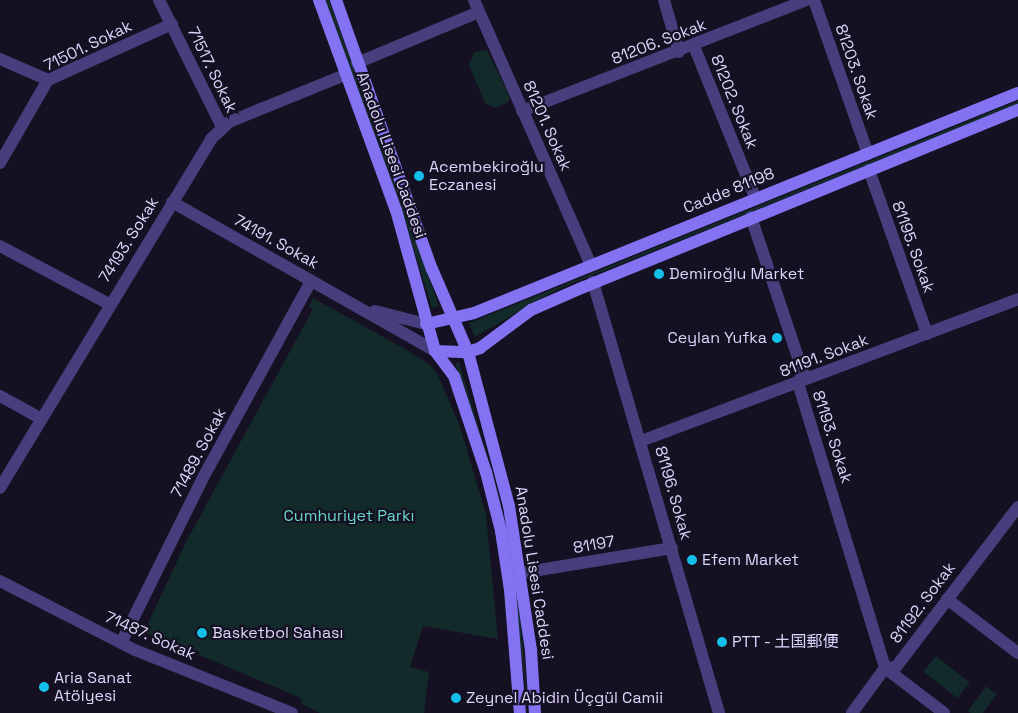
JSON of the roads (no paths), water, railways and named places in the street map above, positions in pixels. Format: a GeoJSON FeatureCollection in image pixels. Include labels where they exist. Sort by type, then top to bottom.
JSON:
{"type":"FeatureCollection","features":[{"type":"Feature","properties":{"kind":"main road","name":"Anadolu Lisesi Caddesi"},"geometry":{"type":"LineString","coordinates":[[318,0],[396,210],[435,351],[454,376],[496,508],[510,590],[520,713]]}},
{"type":"Feature","properties":{"kind":"main road","name":"Anadolu Lisesi Caddesi"},"geometry":{"type":"LineString","coordinates":[[336,0],[357,63],[452,318],[468,352],[509,506],[521,573],[535,713]]}},
{"type":"Feature","properties":{"kind":"main road","name":"Cadde 81198"},"geometry":{"type":"LineString","coordinates":[[426,324],[474,313],[1018,92]]}},
{"type":"Feature","properties":{"kind":"main road","name":"Cadde 81198"},"geometry":{"type":"LineString","coordinates":[[468,352],[480,348],[531,310],[593,282],[1018,110]]}},
{"type":"Feature","properties":{"kind":"main road"},"geometry":{"type":"LineString","coordinates":[[435,351],[468,352]]}},
{"type":"Feature","properties":{"kind":"street","name":"71517. Sokak"},"geometry":{"type":"LineString","coordinates":[[159,0],[222,126]]}},
{"type":"Feature","properties":{"kind":"street","name":"81201. Sokak"},"geometry":{"type":"LineString","coordinates":[[474,0],[591,265]]}},
{"type":"Feature","properties":{"kind":"street"},"geometry":{"type":"LineString","coordinates":[[664,0],[679,52]]}},
{"type":"Feature","properties":{"kind":"street","name":"81206. Sokak"},"geometry":{"type":"LineString","coordinates":[[522,111],[679,52],[806,0]]}},
{"type":"Feature","properties":{"kind":"street","name":"81203. Sokak"},"geometry":{"type":"LineString","coordinates":[[814,0],[868,154]]}},
{"type":"Feature","properties":{"kind":"street"},"geometry":{"type":"LineString","coordinates":[[357,63],[479,12]]}},
{"type":"Feature","properties":{"kind":"street","name":"71501. Sokak"},"geometry":{"type":"LineString","coordinates":[[0,163],[48,80],[172,24]]}},
{"type":"Feature","properties":{"kind":"street","name":"81202. Sokak"},"geometry":{"type":"LineString","coordinates":[[694,46],[756,197]]}},
{"type":"Feature","properties":{"kind":"street"},"geometry":{"type":"LineString","coordinates":[[0,58],[48,80]]}},
{"type":"Feature","properties":{"kind":"street","name":"74193. Sokak"},"geometry":{"type":"LineString","coordinates":[[0,488],[40,418],[211,139],[222,126],[345,75]]}},
{"type":"Feature","properties":{"kind":"street","name":"81195. Sokak"},"geometry":{"type":"LineString","coordinates":[[869,170],[927,334]]}},
{"type":"Feature","properties":{"kind":"street","name":"74191. Sokak"},"geometry":{"type":"LineString","coordinates":[[172,202],[311,281],[365,309]]}},
{"type":"Feature","properties":{"kind":"street","name":"81193. Sokak"},"geometry":{"type":"LineString","coordinates":[[751,217],[803,372],[798,384],[885,668]]}},
{"type":"Feature","properties":{"kind":"street"},"geometry":{"type":"LineString","coordinates":[[0,246],[109,304]]}},
{"type":"Feature","properties":{"kind":"street","name":"71489. Sokak"},"geometry":{"type":"LineString","coordinates":[[121,643],[205,474],[311,281]]}},
{"type":"Feature","properties":{"kind":"street","name":"81196. Sokak"},"geometry":{"type":"LineString","coordinates":[[593,282],[719,713]]}},
{"type":"Feature","properties":{"kind":"street","name":"81191. Sokak"},"geometry":{"type":"LineString","coordinates":[[641,441],[798,384],[1018,299]]}},
{"type":"Feature","properties":{"kind":"street"},"geometry":{"type":"LineString","coordinates":[[365,309],[426,324]]}},
{"type":"Feature","properties":{"kind":"street"},"geometry":{"type":"LineString","coordinates":[[365,309],[435,351]]}},
{"type":"Feature","properties":{"kind":"street"},"geometry":{"type":"LineString","coordinates":[[0,396],[40,418]]}},
{"type":"Feature","properties":{"kind":"street","name":"81192. Sokak"},"geometry":{"type":"LineString","coordinates":[[852,713],[885,668],[896,666],[1018,507]]}},
{"type":"Feature","properties":{"kind":"street","name":"81197"},"geometry":{"type":"LineString","coordinates":[[521,573],[672,548]]}},
{"type":"Feature","properties":{"kind":"street","name":"71487. Sokak"},"geometry":{"type":"LineString","coordinates":[[0,581],[121,643],[292,713]]}},
{"type":"Feature","properties":{"kind":"street"},"geometry":{"type":"LineString","coordinates":[[947,599],[1018,653]]}},
{"type":"Feature","properties":{"kind":"street"},"geometry":{"type":"LineString","coordinates":[[885,668],[944,713]]}},
{"type":"Feature","properties":{"kind":"place","name":"Acembekiroğlu Eczanesi"},"geometry":{"type":"Point","coordinates":[419,176]}},
{"type":"Feature","properties":{"kind":"place","name":"Demiroğlu Market"},"geometry":{"type":"Point","coordinates":[659,274]}},
{"type":"Feature","properties":{"kind":"place","name":"Ceylan Yufka"},"geometry":{"type":"Point","coordinates":[777,338]}},
{"type":"Feature","properties":{"kind":"place","name":"Efem Market"},"geometry":{"type":"Point","coordinates":[692,560]}},
{"type":"Feature","properties":{"kind":"place","name":"Basketbol Sahası"},"geometry":{"type":"Point","coordinates":[202,633]}},
{"type":"Feature","properties":{"kind":"place","name":"PTT - 土国郵便"},"geometry":{"type":"Point","coordinates":[722,642]}},
{"type":"Feature","properties":{"kind":"place","name":"Aria Sanat Atölyesi"},"geometry":{"type":"Point","coordinates":[44,687]}},
{"type":"Feature","properties":{"kind":"place","name":"Zeynel Abidin Üçgül Camii"},"geometry":{"type":"Point","coordinates":[456,698]}},
{"type":"Feature","properties":{"kind":"park label","name":"Cumhuriyet Parkı"},"geometry":{"type":"Point","coordinates":[349,516]}}]}
